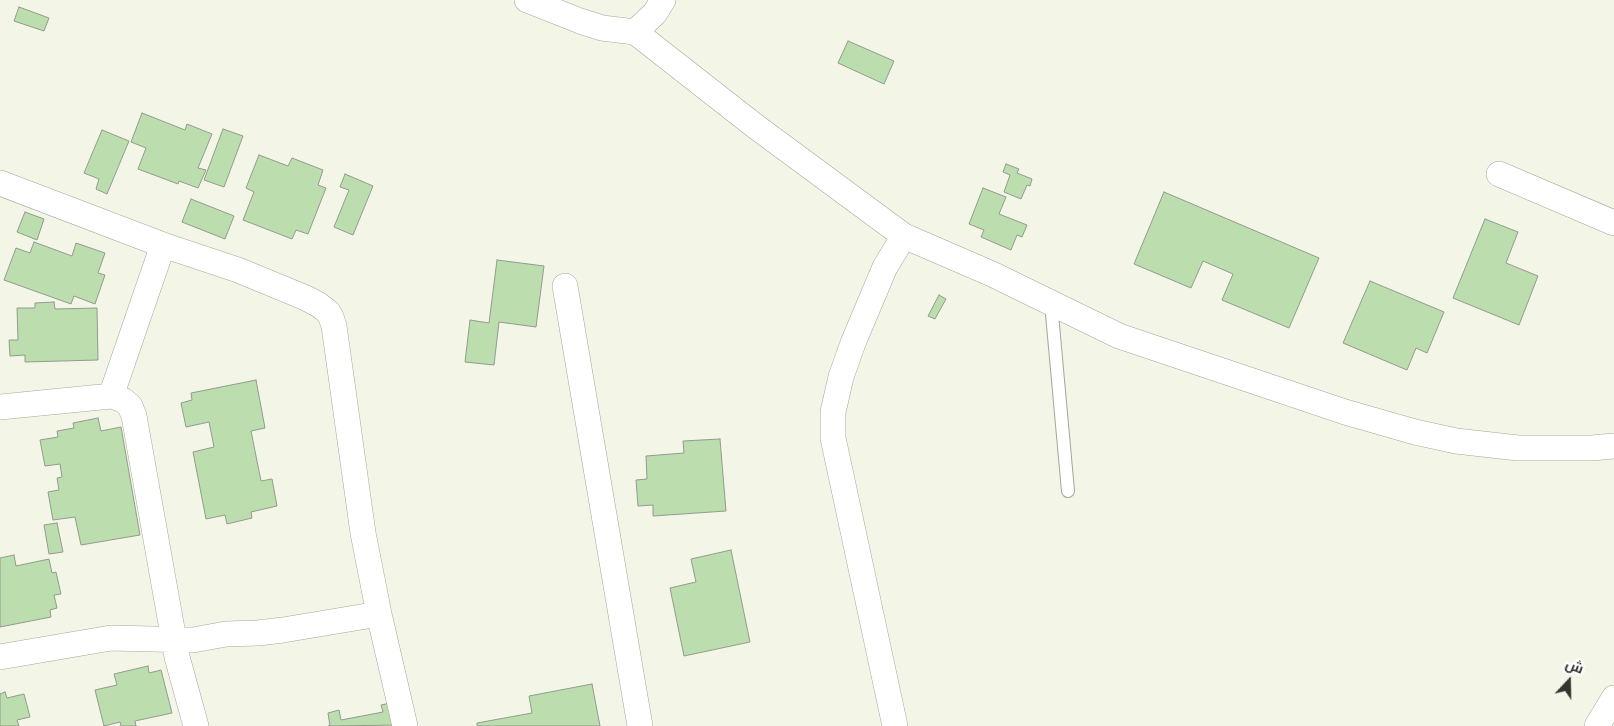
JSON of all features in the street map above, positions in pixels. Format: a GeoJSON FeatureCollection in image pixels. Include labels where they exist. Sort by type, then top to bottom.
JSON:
{"type":"FeatureCollection","features":[{"type":"Feature","properties":{"kind":"street"},"geometry":{"type":"LineString","coordinates":[[527,0],[602,28],[635,32],[755,126],[904,236],[992,274],[1119,336],[1345,412],[1415,432],[1456,441],[1518,448],[1592,448],[1614,446]]}},
{"type":"Feature","properties":{"kind":"street"},"geometry":{"type":"LineString","coordinates":[[635,32],[655,13],[663,0]]}},
{"type":"Feature","properties":{"kind":"street"},"geometry":{"type":"LineString","coordinates":[[1499,174],[1614,223]]}},
{"type":"Feature","properties":{"kind":"street"},"geometry":{"type":"LineString","coordinates":[[0,183],[163,245],[238,270],[306,298],[319,305],[331,317],[334,326],[363,533],[379,614],[405,726]]}},
{"type":"Feature","properties":{"kind":"street"},"geometry":{"type":"LineString","coordinates":[[895,726],[833,438],[833,412],[841,377],[853,343],[885,267],[904,236]]}},
{"type":"Feature","properties":{"kind":"street"},"geometry":{"type":"LineString","coordinates":[[111,396],[163,245]]}},
{"type":"Feature","properties":{"kind":"street"},"geometry":{"type":"LineString","coordinates":[[565,286],[640,726]]}},
{"type":"Feature","properties":{"kind":"street"},"geometry":{"type":"LineString","coordinates":[[0,407],[111,396],[123,400],[130,406],[134,416],[177,658],[196,726]]}},
{"type":"Feature","properties":{"kind":"street"},"geometry":{"type":"LineString","coordinates":[[0,657],[111,638],[193,640],[226,634],[258,633],[379,614]]}},
{"type":"Feature","properties":{"kind":"street"},"geometry":{"type":"LineString","coordinates":[[1594,725],[1614,698]]}},
{"type":"Feature","properties":{"kind":"lane"},"geometry":{"type":"LineString","coordinates":[[1051,303],[1068,491]]}},
{"type":"Feature","properties":{"kind":"building"},"geometry":{"type":"Polygon","coordinates":[[[19,7],[49,18],[44,31],[14,21],[19,7]]]}},
{"type":"Feature","properties":{"kind":"building"},"geometry":{"type":"Polygon","coordinates":[[[848,41],[894,61],[884,84],[838,63],[848,41]]]}},
{"type":"Feature","properties":{"kind":"building"},"geometry":{"type":"Polygon","coordinates":[[[142,113],[185,130],[187,124],[212,134],[198,168],[206,170],[198,188],[179,181],[178,184],[138,169],[146,148],[131,142],[142,113]]]}},
{"type":"Feature","properties":{"kind":"building"},"geometry":{"type":"Polygon","coordinates":[[[223,129],[243,136],[224,187],[204,180],[223,129]]]}},
{"type":"Feature","properties":{"kind":"building"},"geometry":{"type":"Polygon","coordinates":[[[102,130],[129,141],[107,194],[96,189],[99,179],[84,173],[102,130]]]}},
{"type":"Feature","properties":{"kind":"building"},"geometry":{"type":"Polygon","coordinates":[[[259,155],[288,166],[292,158],[323,170],[318,185],[326,188],[308,234],[296,230],[292,239],[243,220],[254,192],[246,188],[259,155]]]}},
{"type":"Feature","properties":{"kind":"building"},"geometry":{"type":"Polygon","coordinates":[[[1006,164],[1019,169],[1017,173],[1032,179],[1030,186],[1027,185],[1021,199],[1004,192],[1010,175],[1003,172],[1006,164]]]}},
{"type":"Feature","properties":{"kind":"building"},"geometry":{"type":"Polygon","coordinates":[[[345,174],[373,186],[353,235],[334,227],[349,190],[340,187],[345,174]]]}},
{"type":"Feature","properties":{"kind":"building"},"geometry":{"type":"Polygon","coordinates":[[[983,188],[1006,197],[999,214],[1027,225],[1022,237],[1017,235],[1011,250],[981,237],[984,230],[969,224],[983,188]]]}},
{"type":"Feature","properties":{"kind":"building"},"geometry":{"type":"Polygon","coordinates":[[[1164,192],[1319,258],[1289,328],[1222,300],[1233,274],[1203,261],[1191,288],[1134,264],[1164,192]]]}},
{"type":"Feature","properties":{"kind":"building"},"geometry":{"type":"Polygon","coordinates":[[[191,199],[234,216],[225,239],[182,222],[191,199]]]}},
{"type":"Feature","properties":{"kind":"building"},"geometry":{"type":"Polygon","coordinates":[[[25,212],[44,219],[37,240],[17,232],[25,212]]]}},
{"type":"Feature","properties":{"kind":"building"},"geometry":{"type":"Polygon","coordinates":[[[1485,219],[1518,232],[1506,263],[1538,276],[1519,325],[1453,298],[1485,219]]]}},
{"type":"Feature","properties":{"kind":"building"},"geometry":{"type":"Polygon","coordinates":[[[34,242],[72,256],[76,243],[105,253],[98,273],[105,275],[95,304],[74,296],[71,304],[4,280],[16,248],[30,253],[34,242]]]}},
{"type":"Feature","properties":{"kind":"building"},"geometry":{"type":"Polygon","coordinates":[[[497,260],[544,266],[536,327],[499,322],[494,365],[465,362],[470,320],[489,323],[497,260]]]}},
{"type":"Feature","properties":{"kind":"building"},"geometry":{"type":"Polygon","coordinates":[[[1370,281],[1444,312],[1427,353],[1416,348],[1407,370],[1343,343],[1370,281]]]}},
{"type":"Feature","properties":{"kind":"building"},"geometry":{"type":"Polygon","coordinates":[[[939,295],[946,299],[935,319],[928,316],[939,295]]]}},
{"type":"Feature","properties":{"kind":"building"},"geometry":{"type":"Polygon","coordinates":[[[54,302],[55,309],[97,308],[98,360],[25,362],[25,355],[10,356],[9,340],[18,340],[17,308],[35,308],[35,303],[54,302]]]}},
{"type":"Feature","properties":{"kind":"building"},"geometry":{"type":"Polygon","coordinates":[[[256,380],[265,428],[251,431],[261,481],[272,479],[277,506],[251,512],[252,518],[227,524],[225,515],[206,519],[193,452],[214,447],[209,422],[186,427],[181,403],[192,400],[191,393],[256,380]]]}},
{"type":"Feature","properties":{"kind":"building"},"geometry":{"type":"Polygon","coordinates":[[[98,418],[101,431],[121,427],[140,535],[81,545],[75,517],[53,520],[48,492],[59,490],[57,478],[62,477],[60,464],[45,466],[40,440],[58,437],[57,431],[74,428],[73,423],[98,418]]]}},
{"type":"Feature","properties":{"kind":"building"},"geometry":{"type":"Polygon","coordinates":[[[720,439],[726,511],[653,516],[653,505],[638,506],[636,480],[647,479],[646,456],[684,453],[683,441],[720,439]]]}},
{"type":"Feature","properties":{"kind":"building"},"geometry":{"type":"Polygon","coordinates":[[[57,523],[63,552],[49,554],[44,525],[57,523]]]}},
{"type":"Feature","properties":{"kind":"building"},"geometry":{"type":"Polygon","coordinates":[[[731,550],[750,642],[684,656],[670,588],[696,582],[691,559],[731,550]]]}},
{"type":"Feature","properties":{"kind":"building"},"geometry":{"type":"Polygon","coordinates":[[[14,555],[16,566],[49,559],[52,573],[56,572],[61,594],[54,595],[57,608],[50,610],[51,617],[0,627],[0,558],[14,555]]]}},
{"type":"Feature","properties":{"kind":"building"},"geometry":{"type":"Polygon","coordinates":[[[148,666],[149,673],[161,670],[172,713],[135,721],[136,726],[121,726],[120,722],[104,726],[95,690],[117,685],[114,674],[148,666]]]}},
{"type":"Feature","properties":{"kind":"building"},"geometry":{"type":"Polygon","coordinates":[[[592,684],[600,726],[477,726],[477,723],[532,713],[529,696],[592,684]]]}},
{"type":"Feature","properties":{"kind":"building"},"geometry":{"type":"Polygon","coordinates":[[[5,692],[7,698],[24,694],[30,717],[17,720],[19,726],[0,726],[0,694],[5,692]]]}},
{"type":"Feature","properties":{"kind":"building"},"geometry":{"type":"Polygon","coordinates":[[[395,702],[400,725],[330,726],[328,713],[339,710],[341,720],[383,712],[381,705],[395,702]]]}}]}
